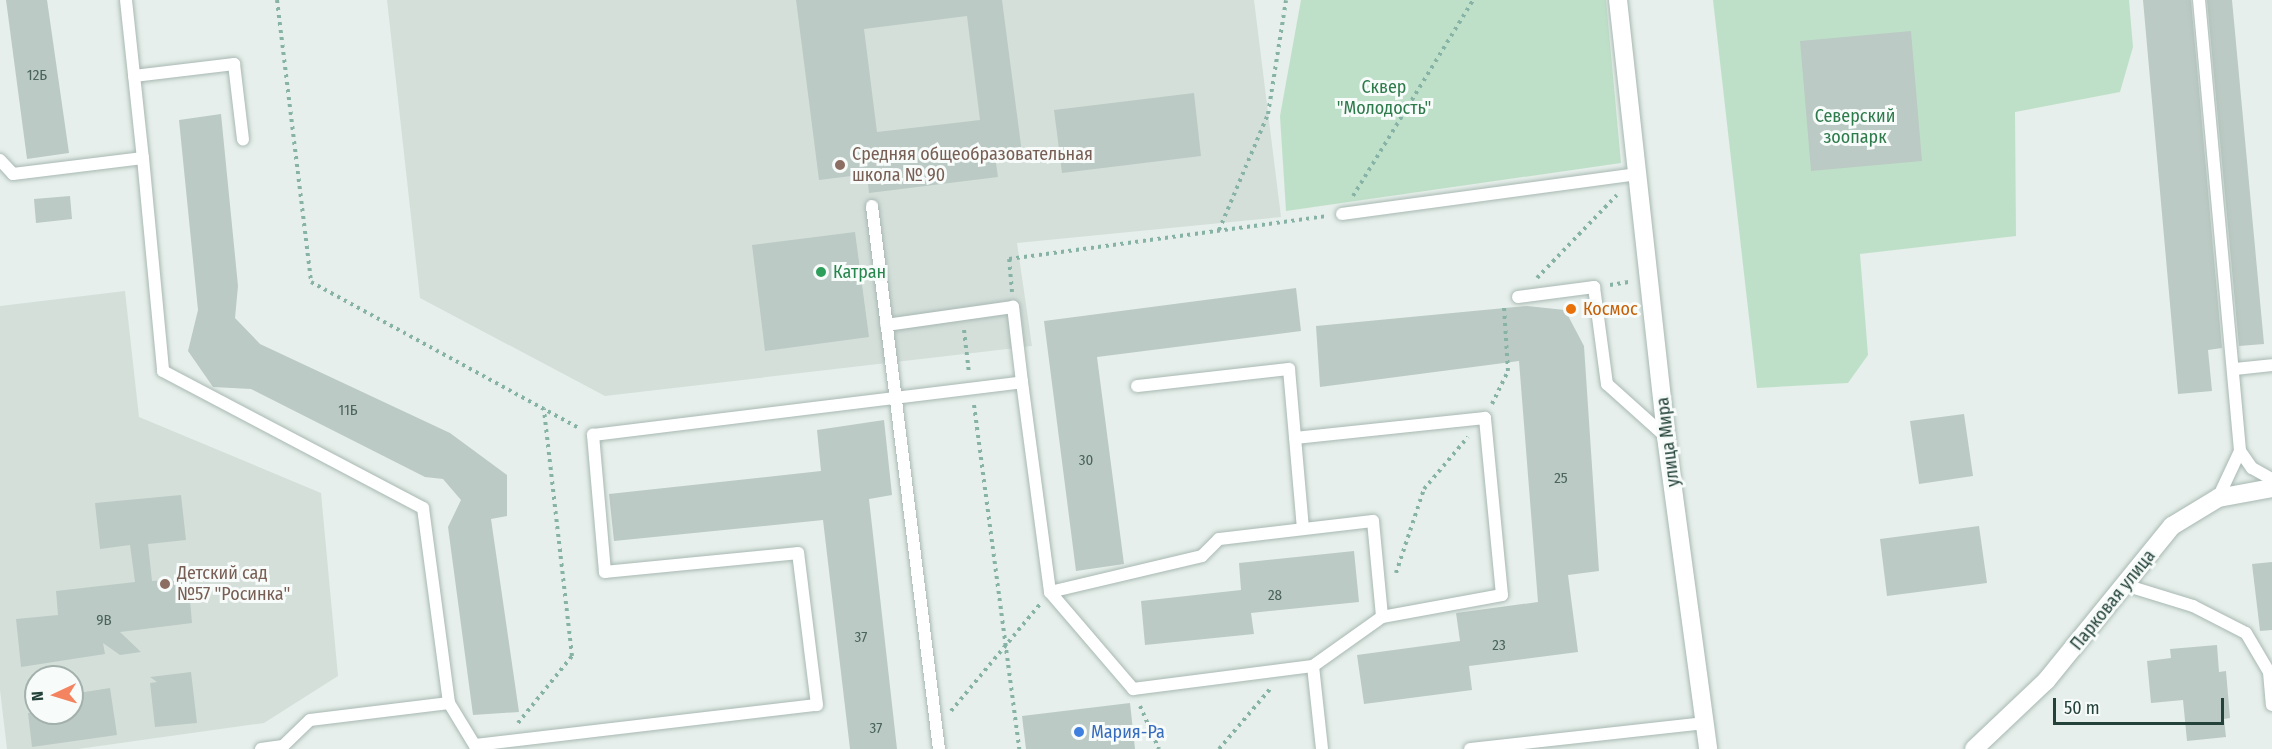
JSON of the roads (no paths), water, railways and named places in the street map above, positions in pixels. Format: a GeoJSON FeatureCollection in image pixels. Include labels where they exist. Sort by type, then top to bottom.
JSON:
{"type":"FeatureCollection","features":[{"type":"Feature","properties":{"kind":"street","name":"улица Мира"},"geometry":{"type":"LineString","coordinates":[[1618,0],[1666,437],[1708,749]]}},
{"type":"Feature","properties":{"kind":"street","name":"Парковая улица"},"geometry":{"type":"LineString","coordinates":[[1974,749],[2046,681],[2127,586],[2172,526],[2218,498],[2272,488]]}},
{"type":"Feature","properties":{"kind":"lane"},"geometry":{"type":"LineString","coordinates":[[126,0],[163,371],[423,508],[449,703],[476,747],[818,705],[798,553],[605,573],[592,435],[1022,382]]}},
{"type":"Feature","properties":{"kind":"lane"},"geometry":{"type":"LineString","coordinates":[[2199,0],[2235,369],[2240,451],[2218,498]]}},
{"type":"Feature","properties":{"kind":"lane"},"geometry":{"type":"LineString","coordinates":[[134,76],[234,64],[243,139]]}},
{"type":"Feature","properties":{"kind":"lane"},"geometry":{"type":"LineString","coordinates":[[0,160],[14,174],[143,158]]}},
{"type":"Feature","properties":{"kind":"lane"},"geometry":{"type":"LineString","coordinates":[[1342,214],[1637,174]]}},
{"type":"Feature","properties":{"kind":"lane"},"geometry":{"type":"LineString","coordinates":[[872,206],[939,749]]}},
{"type":"Feature","properties":{"kind":"lane"},"geometry":{"type":"LineString","coordinates":[[1518,297],[1594,287],[1606,384],[1666,437]]}},
{"type":"Feature","properties":{"kind":"lane"},"geometry":{"type":"LineString","coordinates":[[886,325],[1013,307],[1050,592],[1133,689],[1313,666],[1382,617],[1502,594],[1485,418],[1295,438]]}},
{"type":"Feature","properties":{"kind":"lane"},"geometry":{"type":"LineString","coordinates":[[2235,369],[2272,364]]}},
{"type":"Feature","properties":{"kind":"lane"},"geometry":{"type":"LineString","coordinates":[[1137,386],[1289,369],[1303,528]]}},
{"type":"Feature","properties":{"kind":"lane"},"geometry":{"type":"LineString","coordinates":[[2240,451],[2252,468],[2272,479]]}},
{"type":"Feature","properties":{"kind":"lane"},"geometry":{"type":"LineString","coordinates":[[1050,592],[1202,556],[1219,539],[1373,521],[1382,617]]}},
{"type":"Feature","properties":{"kind":"lane"},"geometry":{"type":"LineString","coordinates":[[2127,586],[2193,606],[2246,633],[2268,672],[2272,705]]}},
{"type":"Feature","properties":{"kind":"lane"},"geometry":{"type":"LineString","coordinates":[[1313,666],[1322,749]]}},
{"type":"Feature","properties":{"kind":"lane"},"geometry":{"type":"LineString","coordinates":[[261,749],[283,746],[310,720],[449,703]]}},
{"type":"Feature","properties":{"kind":"lane"},"geometry":{"type":"LineString","coordinates":[[1470,749],[1704,723]]}},
{"type":"Feature","properties":{"kind":"place","name":"Средняя общеобразовательная школа № 90"},"geometry":{"type":"Point","coordinates":[840,165]}},
{"type":"Feature","properties":{"kind":"place","name":"Катран"},"geometry":{"type":"Point","coordinates":[821,272]}},
{"type":"Feature","properties":{"kind":"place","name":"Космос"},"geometry":{"type":"Point","coordinates":[1571,309]}},
{"type":"Feature","properties":{"kind":"place","name":"Детский сад №57 \"Росинка\""},"geometry":{"type":"Point","coordinates":[165,584]}},
{"type":"Feature","properties":{"kind":"place","name":"Мария-Ра"},"geometry":{"type":"Point","coordinates":[1079,732]}},
{"type":"Feature","properties":{"kind":"park label","name":"Сквер \"Молодость\""},"geometry":{"type":"Point","coordinates":[1384,98]}},
{"type":"Feature","properties":{"kind":"park label","name":"Северский зоопарк"},"geometry":{"type":"Point","coordinates":[1855,127]}}]}
